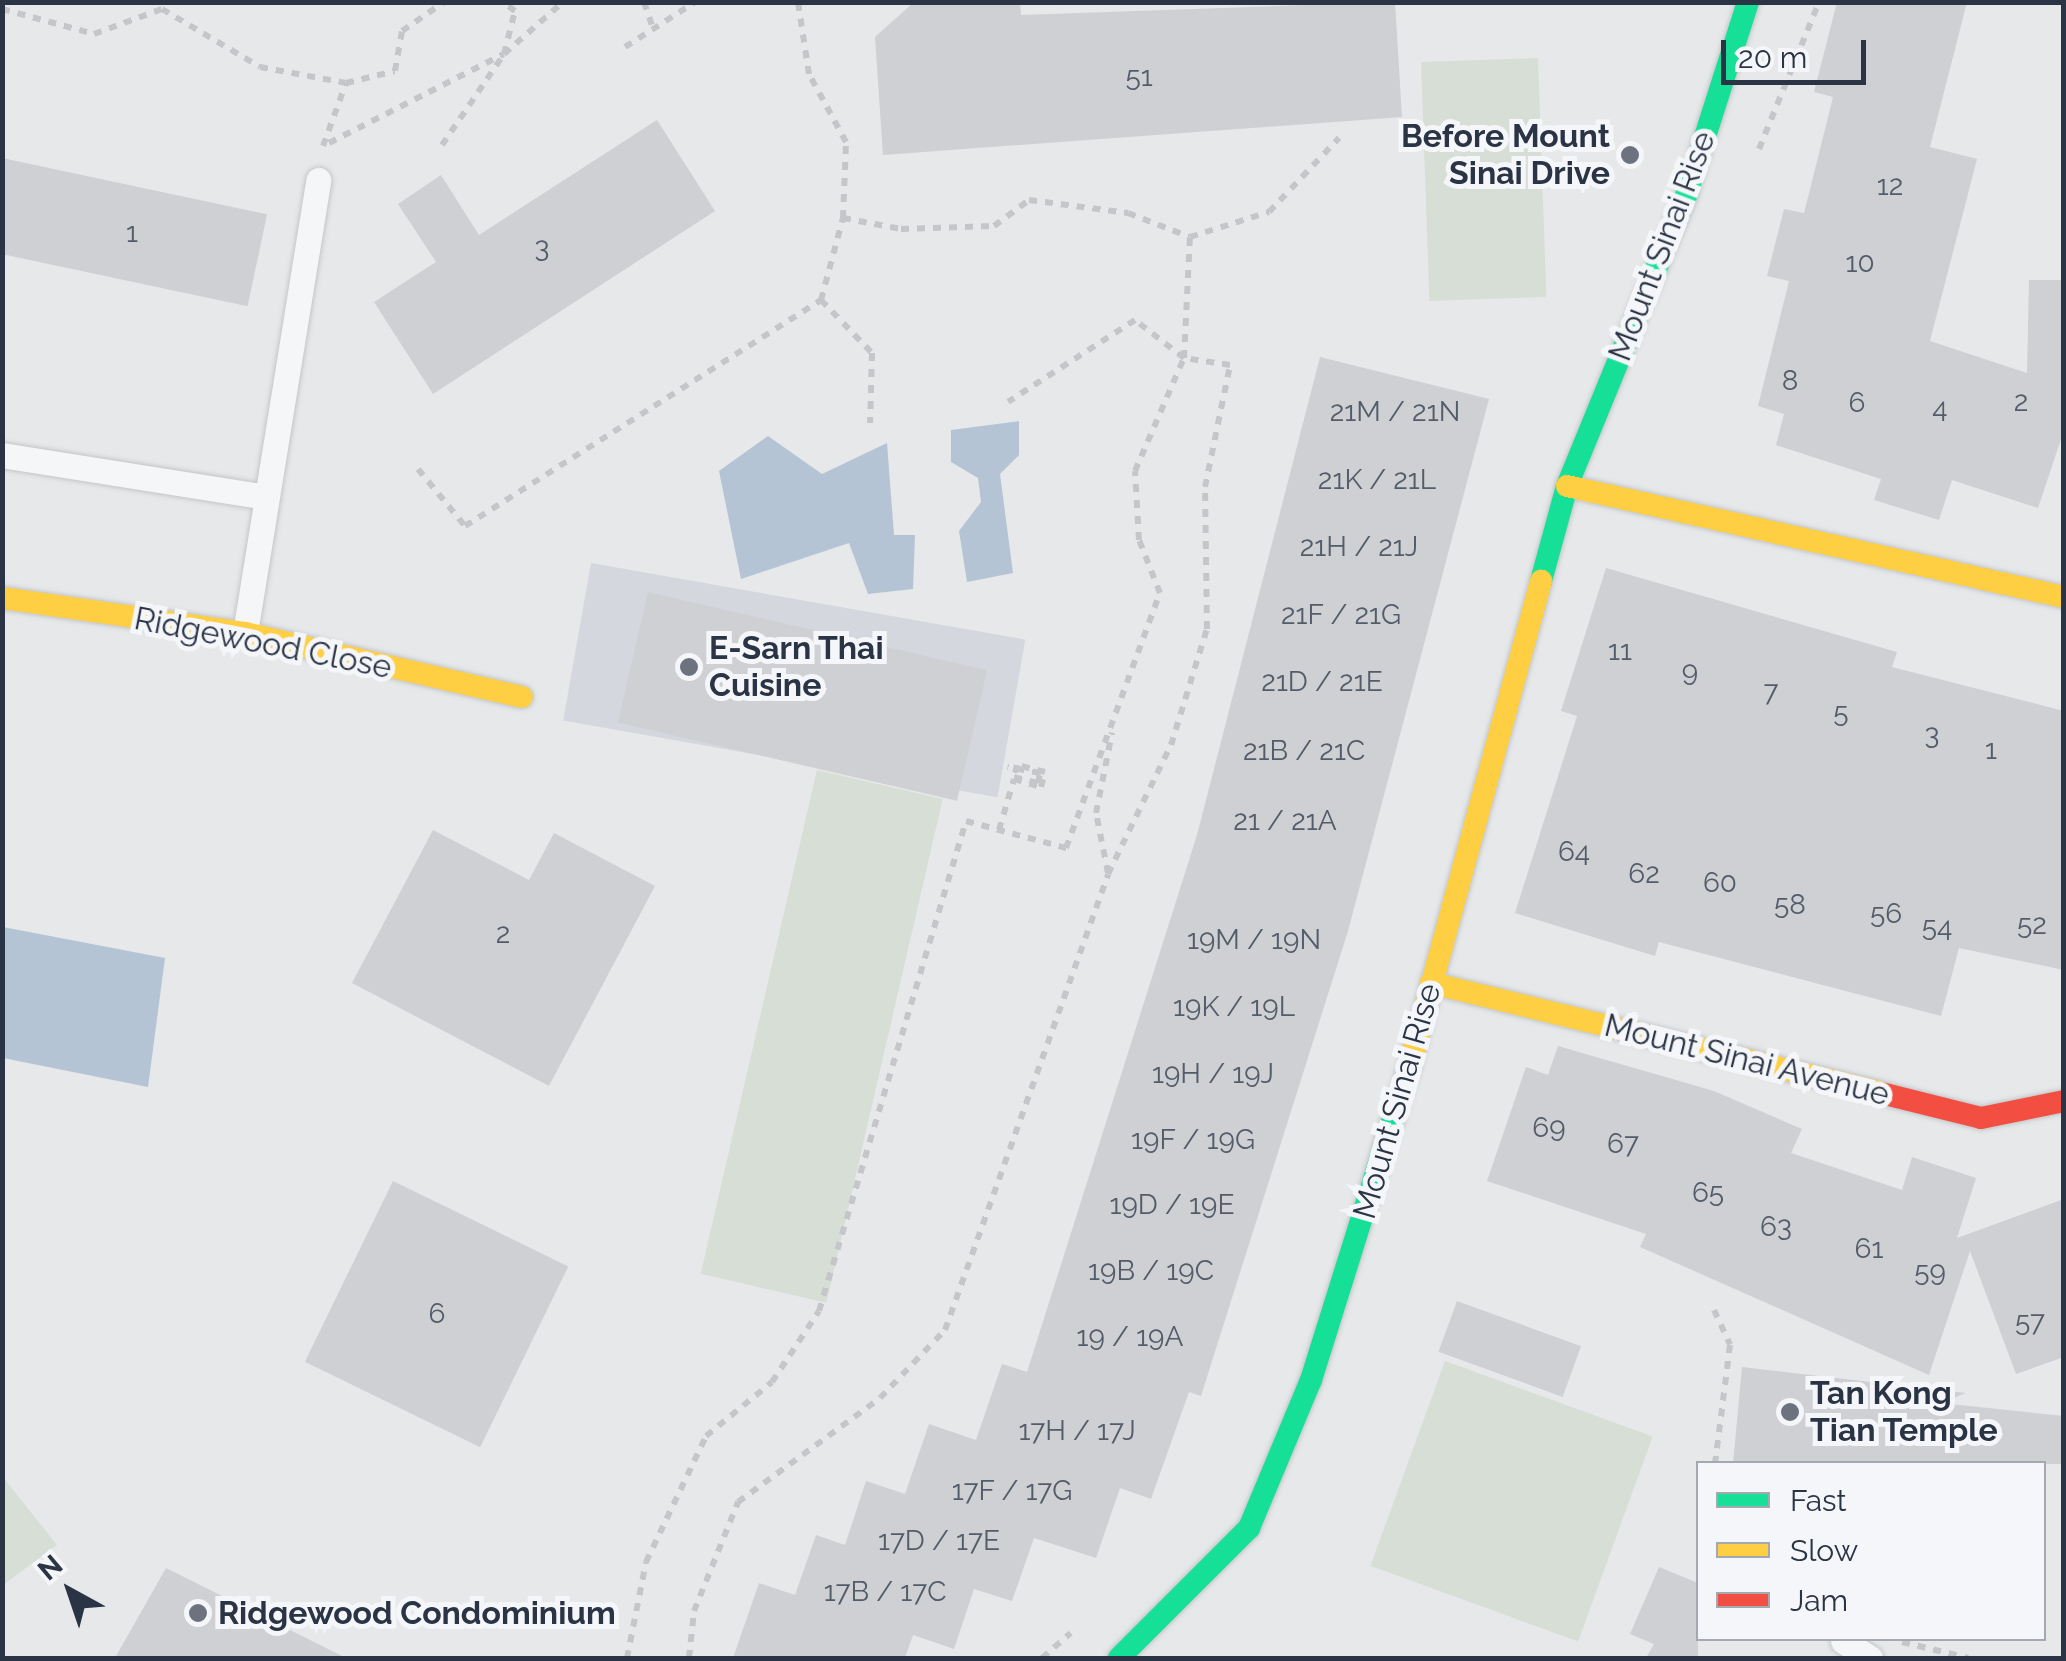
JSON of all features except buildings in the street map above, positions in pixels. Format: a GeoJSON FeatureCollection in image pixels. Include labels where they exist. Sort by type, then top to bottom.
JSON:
{"type":"FeatureCollection","features":[{"type":"Feature","properties":{"kind":"street","name":"Mount Sinai Rise"},"geometry":{"type":"LineString","coordinates":[[1120,1658],[1250,1528],[1370,1203],[1567,486],[1687,193],[1748,2]]}},
{"type":"Feature","properties":{"kind":"street"},"geometry":{"type":"LineString","coordinates":[[1567,486],[2064,597]]}},
{"type":"Feature","properties":{"kind":"street","name":"Ridgewood Close"},"geometry":{"type":"LineString","coordinates":[[2,598],[244,634],[522,697]]}},
{"type":"Feature","properties":{"kind":"street","name":"Mount Sinai Avenue"},"geometry":{"type":"LineString","coordinates":[[1430,982],[1981,1118],[2064,1101]]}},
{"type":"Feature","properties":{"kind":"lane"},"geometry":{"type":"LineString","coordinates":[[244,634],[260,496],[318,180]]}},
{"type":"Feature","properties":{"kind":"lane"},"geometry":{"type":"LineString","coordinates":[[2,455],[260,496]]}},
{"type":"Feature","properties":{"kind":"lane"},"geometry":{"type":"LineString","coordinates":[[1844,1641],[1870,1658]]}},
{"type":"Feature","properties":{"kind":"path"},"geometry":{"type":"LineString","coordinates":[[2,9],[94,34],[162,10],[260,68],[346,83],[394,71],[402,31],[444,2]]}},
{"type":"Feature","properties":{"kind":"path"},"geometry":{"type":"LineString","coordinates":[[346,83],[323,146],[504,54],[515,11],[503,2]]}},
{"type":"Feature","properties":{"kind":"path"},"geometry":{"type":"LineString","coordinates":[[442,144],[504,54],[563,2]]}},
{"type":"Feature","properties":{"kind":"path"},"geometry":{"type":"LineString","coordinates":[[644,2],[652,25]]}},
{"type":"Feature","properties":{"kind":"path"},"geometry":{"type":"LineString","coordinates":[[625,47],[652,25],[695,2]]}},
{"type":"Feature","properties":{"kind":"path"},"geometry":{"type":"LineString","coordinates":[[418,469],[466,526],[821,300],[843,218],[846,142],[809,74],[798,3]]}},
{"type":"Feature","properties":{"kind":"path"},"geometry":{"type":"LineString","coordinates":[[843,218],[901,230],[994,226],[1030,200],[1128,212],[1190,237],[1269,212],[1340,138]]}},
{"type":"Feature","properties":{"kind":"path"},"geometry":{"type":"LineString","coordinates":[[628,1658],[646,1562],[706,1436],[772,1382],[819,1312],[966,820],[1066,848],[1160,593],[1139,540],[1135,471],[1184,358],[1190,237]]}},
{"type":"Feature","properties":{"kind":"path"},"geometry":{"type":"LineString","coordinates":[[821,300],[872,354],[870,423]]}},
{"type":"Feature","properties":{"kind":"path"},"geometry":{"type":"LineString","coordinates":[[689,1658],[694,1611],[738,1502],[880,1398],[945,1330],[1108,874],[1171,745],[1207,629],[1206,487],[1230,365],[1184,358],[1135,320],[1008,402]]}},
{"type":"Feature","properties":{"kind":"path"},"geometry":{"type":"LineString","coordinates":[[1108,874],[1096,813],[1116,714]]}},
{"type":"Feature","properties":{"kind":"path"},"geometry":{"type":"LineString","coordinates":[[999,830],[1014,780],[1041,788],[1045,772],[1017,765],[1014,776],[1038,782],[1040,773],[1024,770],[1008,768]]}},
{"type":"Feature","properties":{"kind":"path"},"geometry":{"type":"LineString","coordinates":[[1714,1310],[1730,1345],[1715,1461]]}},
{"type":"Feature","properties":{"kind":"path"},"geometry":{"type":"LineString","coordinates":[[1907,1641],[1968,1658]]}},
{"type":"Feature","properties":{"kind":"shaded area"},"geometry":{"type":"Polygon","coordinates":[[[1538,58],[1546,297],[1429,301],[1421,62],[1538,58]]]}},
{"type":"Feature","properties":{"kind":"shaded area"},"geometry":{"type":"Polygon","coordinates":[[[591,563],[1025,640],[998,797],[563,721],[591,563]]]}},
{"type":"Feature","properties":{"kind":"shaded area"},"geometry":{"type":"Polygon","coordinates":[[[817,770],[943,799],[826,1303],[701,1274],[817,770]]]}},
{"type":"Feature","properties":{"kind":"shaded area"},"geometry":{"type":"Polygon","coordinates":[[[1445,1361],[1653,1437],[1578,1641],[1370,1566],[1445,1361]]]}},
{"type":"Feature","properties":{"kind":"shaded area"},"geometry":{"type":"Polygon","coordinates":[[[2,1476],[57,1545],[3,1585],[2,1585],[2,1476]]]}},
{"type":"Feature","properties":{"kind":"water"},"geometry":{"type":"Polygon","coordinates":[[[1019,421],[1019,455],[1000,474],[1013,573],[967,582],[959,531],[981,502],[978,478],[951,462],[951,430],[1019,421]]]}},
{"type":"Feature","properties":{"kind":"water"},"geometry":{"type":"Polygon","coordinates":[[[768,436],[822,474],[887,443],[894,535],[915,535],[913,589],[868,594],[849,543],[741,579],[719,471],[768,436]]]}},
{"type":"Feature","properties":{"kind":"water"},"geometry":{"type":"Polygon","coordinates":[[[3,927],[165,958],[148,1087],[3,1058],[3,927]]]}},
{"type":"Feature","properties":{"kind":"traffic: fast"},"geometry":{"type":"LineString","coordinates":[[1541,581],[1567,486],[1687,193],[1748,2]]}},
{"type":"Feature","properties":{"kind":"traffic: fast"},"geometry":{"type":"LineString","coordinates":[[1119,1658],[1249,1528],[1311,1380],[1409,1068]]}},
{"type":"Feature","properties":{"kind":"traffic: slow"},"geometry":{"type":"LineString","coordinates":[[1567,486],[2064,597]]}},
{"type":"Feature","properties":{"kind":"traffic: slow"},"geometry":{"type":"LineString","coordinates":[[1409,1068],[1541,581]]}},
{"type":"Feature","properties":{"kind":"traffic: slow"},"geometry":{"type":"LineString","coordinates":[[2,598],[245,633],[522,697]]}},
{"type":"Feature","properties":{"kind":"traffic: slow"},"geometry":{"type":"LineString","coordinates":[[1431,983],[1881,1093]]}},
{"type":"Feature","properties":{"kind":"traffic: jam"},"geometry":{"type":"LineString","coordinates":[[1881,1093],[1981,1118],[2064,1101]]}},
{"type":"Feature","properties":{"kind":"place","name":"Before Mount Sinai Drive"},"geometry":{"type":"Point","coordinates":[1630,155]}},
{"type":"Feature","properties":{"kind":"place","name":"E-Sarn Thai Cuisine"},"geometry":{"type":"Point","coordinates":[689,667]}},
{"type":"Feature","properties":{"kind":"place","name":"Tan Kong Tian Temple"},"geometry":{"type":"Point","coordinates":[1790,1412]}},
{"type":"Feature","properties":{"kind":"place","name":"Ridgewood Condominium"},"geometry":{"type":"Point","coordinates":[198,1613]}}]}
